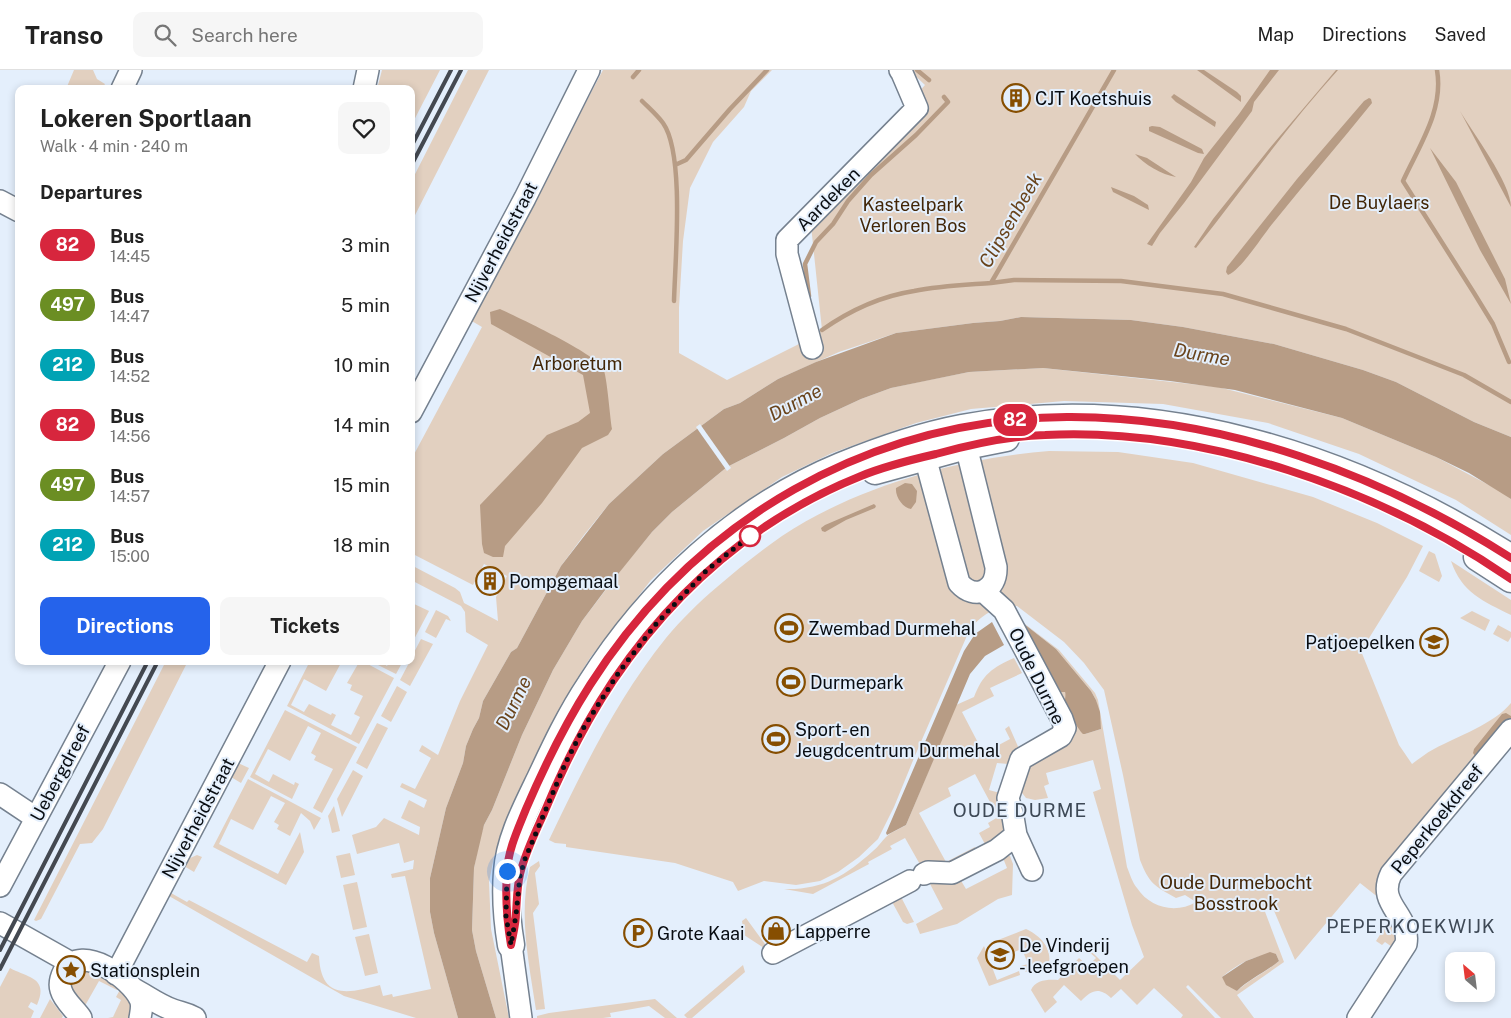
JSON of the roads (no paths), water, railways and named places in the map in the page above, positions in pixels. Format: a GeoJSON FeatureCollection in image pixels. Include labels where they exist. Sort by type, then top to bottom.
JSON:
{"type":"FeatureCollection","features":[{"type":"Feature","properties":{"kind":"main road"},"geometry":{"type":"LineString","coordinates":[[511,945],[522,868],[565,764],[604,694],[634,651],[656,624],[689,587],[713,565],[759,530],[823,493],[923,447],[1019,420],[1079,417],[1165,425],[1240,440],[1316,462],[1390,491],[1440,516],[1511,558]]}},
{"type":"Feature","properties":{"kind":"main road"},"geometry":{"type":"LineString","coordinates":[[964,437],[1086,434],[1170,443],[1225,454],[1305,476],[1374,503],[1412,520],[1511,578]]}},
{"type":"Feature","properties":{"kind":"street"},"geometry":{"type":"LineString","coordinates":[[124,85],[131,70]]}},
{"type":"Feature","properties":{"kind":"street"},"geometry":{"type":"LineString","coordinates":[[365,85],[368,70]]}},
{"type":"Feature","properties":{"kind":"street","name":"Nijverheidstraat"},"geometry":{"type":"LineString","coordinates":[[415,404],[508,230],[590,70]]}},
{"type":"Feature","properties":{"kind":"street","name":"Aardeken"},"geometry":{"type":"LineString","coordinates":[[812,348],[787,254],[787,240],[917,108],[900,70]]}},
{"type":"Feature","properties":{"kind":"street"},"geometry":{"type":"LineString","coordinates":[[0,201],[15,209]]}},
{"type":"Feature","properties":{"kind":"street"},"geometry":{"type":"LineString","coordinates":[[964,437],[996,567],[995,580],[989,588],[983,591]]}},
{"type":"Feature","properties":{"kind":"street","name":"Oude Durme"},"geometry":{"type":"LineString","coordinates":[[923,447],[959,583],[966,590],[972,592],[983,591],[998,604],[1030,658],[1065,728],[1061,736],[1021,759],[1008,798],[1016,835],[1032,870]]}},
{"type":"Feature","properties":{"kind":"street","name":"Uebergdreef"},"geometry":{"type":"LineString","coordinates":[[0,886],[118,665]]}},
{"type":"Feature","properties":{"kind":"street","name":"Nijverheidstraat"},"geometry":{"type":"LineString","coordinates":[[116,974],[278,665]]}},
{"type":"Feature","properties":{"kind":"street","name":"Peperkoekdreef"},"geometry":{"type":"LineString","coordinates":[[1358,1018],[1406,944],[1406,928],[1387,894],[1386,886],[1391,874],[1511,730]]}},
{"type":"Feature","properties":{"kind":"street"},"geometry":{"type":"LineString","coordinates":[[0,794],[36,818]]}},
{"type":"Feature","properties":{"kind":"street"},"geometry":{"type":"LineString","coordinates":[[773,953],[928,872],[952,874],[997,850],[1016,835]]}},
{"type":"Feature","properties":{"kind":"street"},"geometry":{"type":"LineString","coordinates":[[0,923],[67,968]]}},
{"type":"Feature","properties":{"kind":"street"},"geometry":{"type":"LineString","coordinates":[[0,939],[67,968]]}},
{"type":"Feature","properties":{"kind":"street"},"geometry":{"type":"LineString","coordinates":[[511,945],[521,1018]]}},
{"type":"Feature","properties":{"kind":"street"},"geometry":{"type":"LineString","coordinates":[[81,1018],[65,999],[60,983],[67,968],[79,959],[101,964],[134,989],[168,1008],[195,1018]]}},
{"type":"Feature","properties":{"kind":"street"},"geometry":{"type":"LineString","coordinates":[[134,989],[141,1001],[140,1018]]}},
{"type":"Feature","properties":{"kind":"water"},"geometry":{"type":"Polygon","coordinates":[[[1197,70],[1204,70],[1237,92],[1241,96],[1241,102],[1197,70]]]}},
{"type":"Feature","properties":{"kind":"water"},"geometry":{"type":"Polygon","coordinates":[[[1270,70],[1279,70],[1254,102],[1252,111],[1152,246],[1147,244],[1191,182],[1204,158],[1239,114],[1270,70]]]}},
{"type":"Feature","properties":{"kind":"water"},"geometry":{"type":"Polygon","coordinates":[[[1336,70],[1338,70],[1283,135],[1196,248],[1194,247],[1213,219],[1269,149],[1336,70]]]}},
{"type":"Feature","properties":{"kind":"water"},"geometry":{"type":"Polygon","coordinates":[[[1174,94],[1216,122],[1215,127],[1176,102],[1171,97],[1174,94]]]}},
{"type":"Feature","properties":{"kind":"water"},"geometry":{"type":"Polygon","coordinates":[[[1369,98],[1372,103],[1245,259],[1234,272],[1228,275],[1226,272],[1227,267],[1297,179],[1364,101],[1369,98]]]}},
{"type":"Feature","properties":{"kind":"water"},"geometry":{"type":"Polygon","coordinates":[[[1460,111],[1505,185],[1511,207],[1460,111]]]}},
{"type":"Feature","properties":{"kind":"water"},"geometry":{"type":"Polygon","coordinates":[[[1149,127],[1160,127],[1202,149],[1204,154],[1149,131],[1149,127]]]}},
{"type":"Feature","properties":{"kind":"water"},"geometry":{"type":"Polygon","coordinates":[[[1430,148],[1456,182],[1505,279],[1511,304],[1480,250],[1430,148]]]}},
{"type":"Feature","properties":{"kind":"water"},"geometry":{"type":"Polygon","coordinates":[[[1135,154],[1147,158],[1176,177],[1154,169],[1135,154]]]}},
{"type":"Feature","properties":{"kind":"water"},"geometry":{"type":"Polygon","coordinates":[[[1111,187],[1134,196],[1148,205],[1149,210],[1113,192],[1111,187]]]}},
{"type":"Feature","properties":{"kind":"water"},"geometry":{"type":"Polygon","coordinates":[[[500,309],[571,345],[603,368],[612,429],[608,435],[582,448],[542,503],[505,546],[503,557],[493,557],[484,553],[480,505],[547,435],[578,422],[590,413],[583,375],[491,324],[490,312],[500,309]]]}},
{"type":"Feature","properties":{"kind":"water","name":"Durme"},"geometry":{"type":"Polygon","coordinates":[[[1021,317],[1131,320],[1183,327],[1274,344],[1363,370],[1396,382],[1474,422],[1511,437],[1511,499],[1469,473],[1436,457],[1342,418],[1235,390],[1170,381],[1043,368],[969,372],[891,388],[861,399],[820,418],[727,467],[672,512],[652,532],[582,621],[553,670],[522,735],[492,810],[484,825],[474,868],[472,930],[476,951],[496,1018],[458,1018],[430,912],[430,878],[446,808],[463,763],[466,746],[479,718],[483,701],[511,652],[517,648],[561,566],[609,504],[663,454],[724,409],[740,403],[778,379],[816,362],[896,333],[1021,317]]]}},
{"type":"Feature","properties":{"kind":"water"},"geometry":{"type":"Polygon","coordinates":[[[905,483],[912,484],[917,491],[916,502],[911,509],[902,504],[897,495],[896,488],[905,483]]]}},
{"type":"Feature","properties":{"kind":"water"},"geometry":{"type":"Polygon","coordinates":[[[874,504],[875,508],[846,520],[825,532],[822,531],[821,528],[825,525],[874,504]]]}},
{"type":"Feature","properties":{"kind":"water"},"geometry":{"type":"Polygon","coordinates":[[[1018,619],[1056,649],[1091,691],[1100,712],[1101,729],[1083,734],[1067,708],[1065,692],[1061,692],[1018,619]]]}},
{"type":"Feature","properties":{"kind":"water","name":"Oude Durme"},"geometry":{"type":"Polygon","coordinates":[[[992,622],[1004,645],[985,656],[970,674],[906,825],[887,835],[886,833],[964,651],[975,634],[992,622]]]}},
{"type":"Feature","properties":{"kind":"water"},"geometry":{"type":"Polygon","coordinates":[[[1506,713],[1511,716],[1511,721],[1499,734],[1495,732],[1488,740],[1490,743],[1478,757],[1475,756],[1473,753],[1474,749],[1502,714],[1506,713]]]}},
{"type":"Feature","properties":{"kind":"water"},"geometry":{"type":"Polygon","coordinates":[[[1270,952],[1276,954],[1279,961],[1274,965],[1237,991],[1226,985],[1222,977],[1246,961],[1270,952]]]}},
{"type":"Feature","properties":{"kind":"waterway"},"geometry":{"type":"LineString","coordinates":[[633,77],[639,70]]}},
{"type":"Feature","properties":{"kind":"waterway"},"geometry":{"type":"LineString","coordinates":[[675,165],[686,160],[767,70]]}},
{"type":"Feature","properties":{"kind":"waterway"},"geometry":{"type":"LineString","coordinates":[[917,70],[929,80]]}},
{"type":"Feature","properties":{"kind":"waterway","name":"Clipsenbeek"},"geometry":{"type":"LineString","coordinates":[[822,330],[855,311],[902,293],[933,288],[991,283],[1114,70]]}},
{"type":"Feature","properties":{"kind":"waterway","name":"Clipsenbeek"},"geometry":{"type":"LineString","coordinates":[[1437,70],[1438,85],[1434,113],[1423,141],[1403,181],[1493,324],[1509,362]]}},
{"type":"Feature","properties":{"kind":"waterway"},"geometry":{"type":"LineString","coordinates":[[809,296],[805,264],[816,242],[833,224],[848,201],[871,175],[916,135],[948,102],[944,97]]}},
{"type":"Feature","properties":{"kind":"waterway"},"geometry":{"type":"LineString","coordinates":[[642,101],[663,123],[670,138],[674,158],[677,209],[674,301]]}},
{"type":"Feature","properties":{"kind":"waterway"},"geometry":{"type":"LineString","coordinates":[[991,283],[1014,280],[1121,281],[1223,294],[1346,329],[1464,375],[1511,402]]}},
{"type":"Feature","properties":{"kind":"railway"},"geometry":{"type":"LineString","coordinates":[[415,139],[451,70]]}},
{"type":"Feature","properties":{"kind":"railway"},"geometry":{"type":"LineString","coordinates":[[415,158],[461,70]]}},
{"type":"Feature","properties":{"kind":"railway"},"geometry":{"type":"LineString","coordinates":[[0,950],[146,665]]}},
{"type":"Feature","properties":{"kind":"railway"},"geometry":{"type":"LineString","coordinates":[[0,969],[156,665]]}},
{"type":"Feature","properties":{"kind":"place","name":"CJT Koetshuis"},"geometry":{"type":"Point","coordinates":[1016,98]}},
{"type":"Feature","properties":{"kind":"place","name":"Pompgemaal"},"geometry":{"type":"Point","coordinates":[490,581]}},
{"type":"Feature","properties":{"kind":"place","name":"Zwembad Durmehal"},"geometry":{"type":"Point","coordinates":[789,628]}},
{"type":"Feature","properties":{"kind":"place","name":"Patjoepelken"},"geometry":{"type":"Point","coordinates":[1434,642]}},
{"type":"Feature","properties":{"kind":"place","name":"Durmepark"},"geometry":{"type":"Point","coordinates":[791,682]}},
{"type":"Feature","properties":{"kind":"place","name":"Sport- en Jeugdcentrum Durmehal"},"geometry":{"type":"Point","coordinates":[776,739]}},
{"type":"Feature","properties":{"kind":"place","name":"Lapperre"},"geometry":{"type":"Point","coordinates":[776,931]}},
{"type":"Feature","properties":{"kind":"place","name":"Grote Kaai"},"geometry":{"type":"Point","coordinates":[638,933]}},
{"type":"Feature","properties":{"kind":"place","name":"De Vinderij - leefgroepen"},"geometry":{"type":"Point","coordinates":[1000,955]}},
{"type":"Feature","properties":{"kind":"place","name":"Stationsplein"},"geometry":{"type":"Point","coordinates":[71,970]}},
{"type":"Feature","properties":{"kind":"district","name":"OUDE DURME"},"geometry":{"type":"Point","coordinates":[1020,810]}},
{"type":"Feature","properties":{"kind":"district","name":"PEPERKOEKWIJK"},"geometry":{"type":"Point","coordinates":[1411,926]}},
{"type":"Feature","properties":{"kind":"park label","name":"De Buylaers"},"geometry":{"type":"Point","coordinates":[1379,202]}},
{"type":"Feature","properties":{"kind":"park label","name":"Kasteelpark Verloren Bos"},"geometry":{"type":"Point","coordinates":[913,214]}},
{"type":"Feature","properties":{"kind":"park label","name":"Arboretum"},"geometry":{"type":"Point","coordinates":[577,363]}},
{"type":"Feature","properties":{"kind":"park label","name":"Oude Durmebocht Bosstrook"},"geometry":{"type":"Point","coordinates":[1236,892]}}]}
